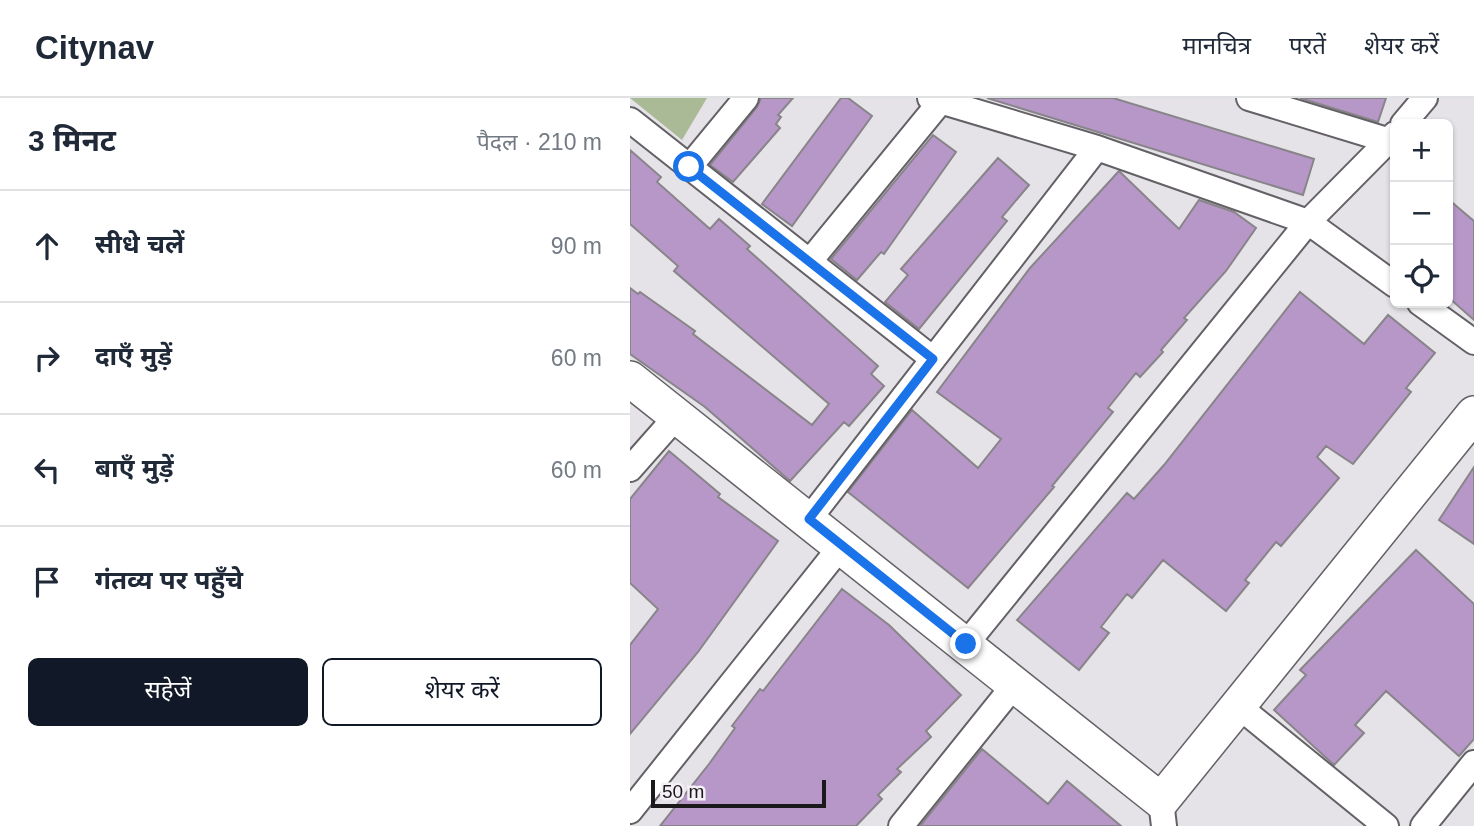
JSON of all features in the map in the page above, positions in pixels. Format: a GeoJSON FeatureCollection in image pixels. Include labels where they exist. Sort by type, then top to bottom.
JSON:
{"type":"FeatureCollection","features":[{"type":"Feature","properties":{"kind":"street"},"geometry":{"type":"LineString","coordinates":[[690,166],[746,98]]}},
{"type":"Feature","properties":{"kind":"street"},"geometry":{"type":"LineString","coordinates":[[1250,98],[1390,132]]}},
{"type":"Feature","properties":{"kind":"street"},"geometry":{"type":"LineString","coordinates":[[1407,119],[1424,98]]}},
{"type":"Feature","properties":{"kind":"street"},"geometry":{"type":"LineString","coordinates":[[810,261],[935,100],[1097,148],[1308,222],[1390,281]]}},
{"type":"Feature","properties":{"kind":"street"},"geometry":{"type":"LineString","coordinates":[[630,120],[933,359]]}},
{"type":"Feature","properties":{"kind":"street"},"geometry":{"type":"LineString","coordinates":[[966,644],[1308,222],[1390,139]]}},
{"type":"Feature","properties":{"kind":"street"},"geometry":{"type":"LineString","coordinates":[[809,519],[1097,148]]}},
{"type":"Feature","properties":{"kind":"street"},"geometry":{"type":"LineString","coordinates":[[1427,308],[1474,342]]}},
{"type":"Feature","properties":{"kind":"street"},"geometry":{"type":"LineString","coordinates":[[630,379],[966,644],[1162,813],[1237,705],[1474,414]]}},
{"type":"Feature","properties":{"kind":"street"},"geometry":{"type":"LineString","coordinates":[[630,469],[676,417]]}},
{"type":"Feature","properties":{"kind":"street"},"geometry":{"type":"LineString","coordinates":[[630,811],[842,545]]}},
{"type":"Feature","properties":{"kind":"street"},"geometry":{"type":"LineString","coordinates":[[901,826],[1015,684]]}},
{"type":"Feature","properties":{"kind":"street"},"geometry":{"type":"LineString","coordinates":[[1237,705],[1386,826]]}},
{"type":"Feature","properties":{"kind":"street"},"geometry":{"type":"LineString","coordinates":[[1423,826],[1474,763]]}},
{"type":"Feature","properties":{"kind":"green space"},"geometry":{"type":"Polygon","coordinates":[[[630,98],[707,98],[682,140],[630,98]]]}},
{"type":"Feature","properties":{"kind":"building"},"geometry":{"type":"Polygon","coordinates":[[[761,98],[793,98],[778,115],[781,117],[776,124],[780,128],[733,182],[710,165],[757,107],[761,98]]]}},
{"type":"Feature","properties":{"kind":"building"},"geometry":{"type":"Polygon","coordinates":[[[841,98],[848,98],[872,116],[792,226],[762,204],[841,98]]]}},
{"type":"Feature","properties":{"kind":"building"},"geometry":{"type":"Polygon","coordinates":[[[987,98],[1113,98],[1314,159],[1303,195],[987,98]]]}},
{"type":"Feature","properties":{"kind":"building"},"geometry":{"type":"Polygon","coordinates":[[[1300,98],[1386,98],[1378,122],[1300,98]]]}},
{"type":"Feature","properties":{"kind":"building"},"geometry":{"type":"Polygon","coordinates":[[[933,135],[956,152],[884,254],[881,252],[857,280],[831,259],[933,135]]]}},
{"type":"Feature","properties":{"kind":"building"},"geometry":{"type":"Polygon","coordinates":[[[630,150],[661,177],[657,182],[710,229],[719,219],[750,246],[747,249],[878,366],[871,374],[884,386],[849,426],[844,422],[790,481],[705,407],[630,354],[630,288],[638,294],[640,292],[695,331],[693,334],[812,425],[829,404],[674,271],[678,266],[630,224],[630,150]]]}},
{"type":"Feature","properties":{"kind":"building"},"geometry":{"type":"Polygon","coordinates":[[[998,158],[1029,185],[1002,217],[1007,221],[919,329],[885,302],[908,275],[901,269],[998,158]]]}},
{"type":"Feature","properties":{"kind":"building"},"geometry":{"type":"Polygon","coordinates":[[[1119,171],[1179,229],[1199,200],[1234,212],[1256,228],[1226,271],[1184,318],[1187,320],[1161,350],[1163,352],[1140,377],[1136,373],[1108,408],[1113,412],[1052,486],[1054,487],[968,588],[848,492],[912,410],[978,468],[1001,439],[937,392],[1030,268],[1119,171]]]}},
{"type":"Feature","properties":{"kind":"building"},"geometry":{"type":"Polygon","coordinates":[[[1453,203],[1474,221],[1474,320],[1453,301],[1453,203]]]}},
{"type":"Feature","properties":{"kind":"building"},"geometry":{"type":"Polygon","coordinates":[[[1300,292],[1364,344],[1388,315],[1435,353],[1406,388],[1411,392],[1353,464],[1326,446],[1317,457],[1339,478],[1281,546],[1276,542],[1245,580],[1249,583],[1226,611],[1163,560],[1132,598],[1127,594],[1101,627],[1109,633],[1079,670],[1017,620],[1127,493],[1134,499],[1164,465],[1300,292]]]}},
{"type":"Feature","properties":{"kind":"building"},"geometry":{"type":"Polygon","coordinates":[[[669,451],[720,494],[718,497],[778,541],[698,652],[630,734],[630,645],[658,609],[630,583],[630,499],[669,451]]]}},
{"type":"Feature","properties":{"kind":"building"},"geometry":{"type":"Polygon","coordinates":[[[1474,467],[1474,544],[1439,520],[1474,467]]]}},
{"type":"Feature","properties":{"kind":"building"},"geometry":{"type":"Polygon","coordinates":[[[1416,550],[1474,604],[1474,739],[1459,756],[1386,691],[1355,725],[1364,733],[1334,765],[1274,710],[1306,675],[1300,670],[1416,550]]]}},
{"type":"Feature","properties":{"kind":"building"},"geometry":{"type":"Polygon","coordinates":[[[842,589],[889,625],[961,695],[926,731],[931,737],[897,769],[901,772],[878,795],[882,799],[856,826],[660,826],[709,764],[735,728],[732,726],[760,689],[763,691],[842,589]]]}},
{"type":"Feature","properties":{"kind":"building"},"geometry":{"type":"Polygon","coordinates":[[[982,749],[1048,804],[1067,781],[1121,826],[920,826],[982,749]]]}},
{"type":"Feature","properties":{"kind":"route"},"geometry":{"type":"LineString","coordinates":[[689,167],[933,359],[809,519],[966,644]]}}]}
